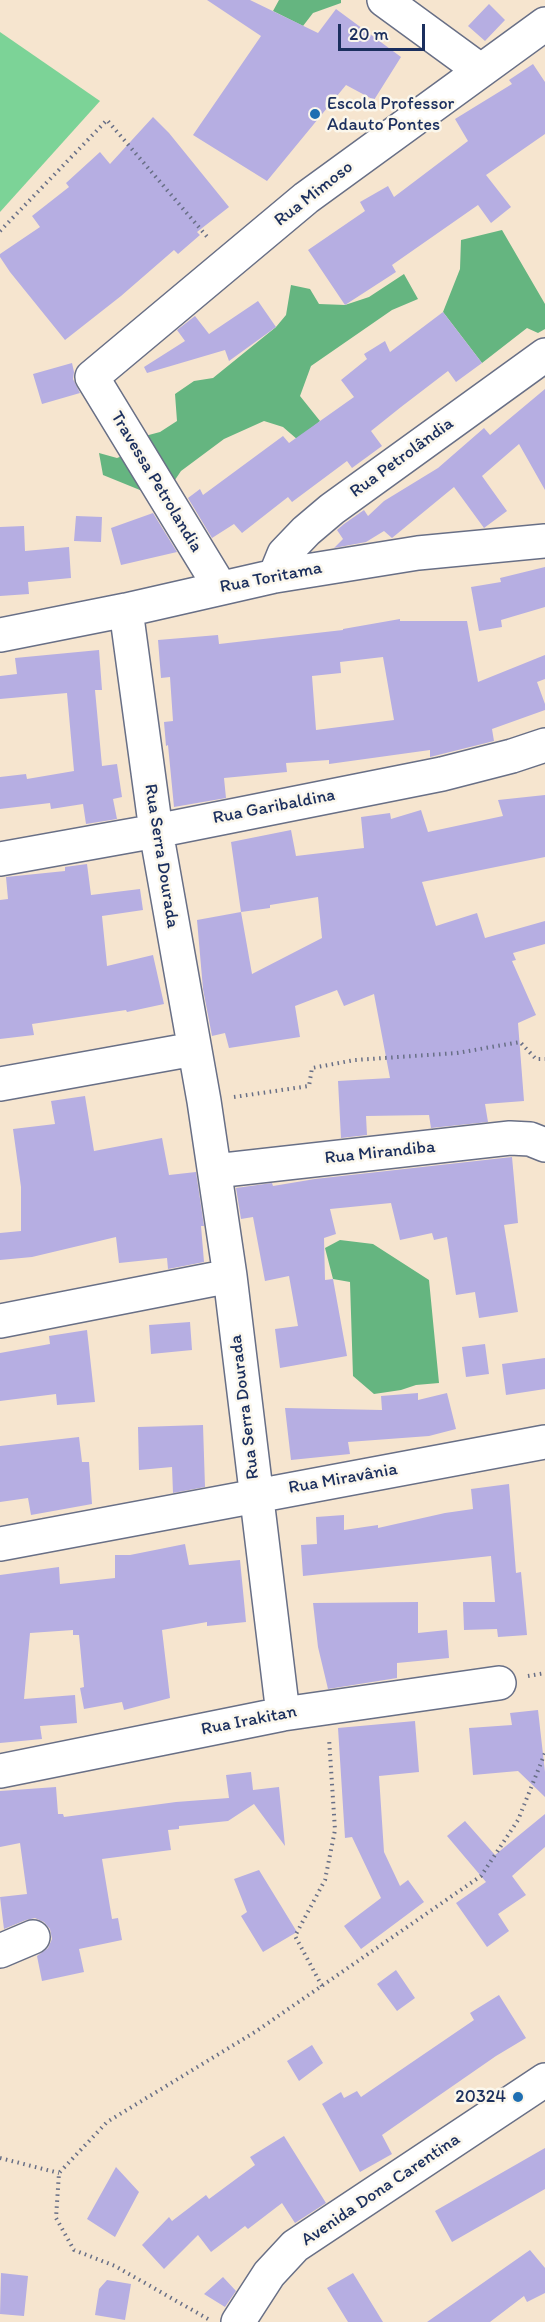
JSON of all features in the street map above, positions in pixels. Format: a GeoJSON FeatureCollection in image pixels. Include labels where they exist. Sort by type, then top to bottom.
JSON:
{"type":"FeatureCollection","features":[{"type":"Feature","properties":{"kind":"street"},"geometry":{"type":"LineString","coordinates":[[395,3],[480,70]]}},
{"type":"Feature","properties":{"kind":"street","name":"Rua Mimoso"},"geometry":{"type":"LineString","coordinates":[[92,376],[306,198],[545,24]]}},
{"type":"Feature","properties":{"kind":"street","name":"Rua Petrolândia"},"geometry":{"type":"LineString","coordinates":[[275,576],[284,554],[332,508],[545,354]]}},
{"type":"Feature","properties":{"kind":"street","name":"Travessa Petrolandia"},"geometry":{"type":"LineString","coordinates":[[92,376],[220,587]]}},
{"type":"Feature","properties":{"kind":"street","name":"Rua Toritama"},"geometry":{"type":"LineString","coordinates":[[0,635],[126,610],[275,576],[418,553],[545,541]]}},
{"type":"Feature","properties":{"kind":"street","name":"Rua Serra Dourada"},"geometry":{"type":"LineString","coordinates":[[126,610],[156,831],[204,1101],[230,1276],[283,1714]]}},
{"type":"Feature","properties":{"kind":"street","name":"Rua Garibaldina"},"geometry":{"type":"LineString","coordinates":[[0,859],[156,831],[442,774],[513,756],[545,745]]}},
{"type":"Feature","properties":{"kind":"street"},"geometry":{"type":"LineString","coordinates":[[0,1084],[194,1049]]}},
{"type":"Feature","properties":{"kind":"street","name":"Rua Mirandiba"},"geometry":{"type":"LineString","coordinates":[[215,1171],[510,1138],[530,1139],[545,1144]]}},
{"type":"Feature","properties":{"kind":"street"},"geometry":{"type":"LineString","coordinates":[[0,1321],[230,1276]]}},
{"type":"Feature","properties":{"kind":"street","name":"Rua Miravânia"},"geometry":{"type":"LineString","coordinates":[[0,1544],[545,1442]]}},
{"type":"Feature","properties":{"kind":"street","name":"Rua Irakitan"},"geometry":{"type":"LineString","coordinates":[[0,1771],[283,1714],[499,1683]]}},
{"type":"Feature","properties":{"kind":"street"},"geometry":{"type":"LineString","coordinates":[[0,1952],[33,1937]]}},
{"type":"Feature","properties":{"kind":"street","name":"Avenida Dona Carentina"},"geometry":{"type":"LineString","coordinates":[[238,2322],[269,2274],[295,2246],[545,2080]]}},
{"type":"Feature","properties":{"kind":"path"},"geometry":{"type":"LineString","coordinates":[[0,231],[107,120],[230,263]]}},
{"type":"Feature","properties":{"kind":"path"},"geometry":{"type":"LineString","coordinates":[[204,1101],[309,1086],[312,1068],[355,1060],[457,1053],[520,1042],[536,1059],[545,1059]]}},
{"type":"Feature","properties":{"kind":"path"},"geometry":{"type":"LineString","coordinates":[[322,1986],[295,1936],[325,1880],[335,1830],[327,1707]]}},
{"type":"Feature","properties":{"kind":"path"},"geometry":{"type":"LineString","coordinates":[[213,2322],[115,2266],[74,2250],[56,2218],[59,2173],[107,2122],[255,2032],[481,1876],[519,1820],[545,1753]]}},
{"type":"Feature","properties":{"kind":"path"},"geometry":{"type":"LineString","coordinates":[[0,2158],[59,2173]]}},
{"type":"Feature","properties":{"kind":"green space"},"geometry":{"type":"Polygon","coordinates":[[[279,0],[341,0],[341,3],[313,13],[303,26],[273,11],[279,0]]]}},
{"type":"Feature","properties":{"kind":"green space"},"geometry":{"type":"Polygon","coordinates":[[[0,32],[100,101],[0,212],[0,32]]]}},
{"type":"Feature","properties":{"kind":"green space"},"geometry":{"type":"Polygon","coordinates":[[[502,230],[545,304],[545,329],[538,333],[527,328],[482,363],[443,312],[460,269],[461,240],[502,230]]]}},
{"type":"Feature","properties":{"kind":"green space"},"geometry":{"type":"Polygon","coordinates":[[[404,274],[418,299],[392,310],[311,366],[300,396],[320,421],[298,440],[283,427],[264,421],[224,439],[181,471],[162,499],[103,475],[99,453],[117,458],[135,451],[145,436],[160,432],[177,421],[175,394],[194,381],[213,378],[276,327],[286,315],[291,285],[310,289],[319,304],[345,305],[369,297],[404,274]]]}},
{"type":"Feature","properties":{"kind":"green space"},"geometry":{"type":"Polygon","coordinates":[[[340,1240],[373,1244],[429,1280],[439,1383],[416,1385],[374,1394],[353,1376],[350,1282],[333,1279],[325,1248],[340,1240]]]}},
{"type":"Feature","properties":{"kind":"building","name":"Escola Professor Adauto Pontes"},"geometry":{"type":"Polygon","coordinates":[[[207,0],[250,0],[318,33],[336,9],[401,57],[374,100],[346,85],[267,181],[193,135],[261,36],[207,0]]]}},
{"type":"Feature","properties":{"kind":"building"},"geometry":{"type":"Polygon","coordinates":[[[489,4],[505,20],[485,41],[468,26],[489,4]]]}},
{"type":"Feature","properties":{"kind":"building"},"geometry":{"type":"Polygon","coordinates":[[[533,64],[545,82],[545,134],[486,175],[511,207],[491,223],[478,205],[392,265],[396,272],[345,305],[308,250],[365,211],[360,202],[388,186],[394,197],[468,141],[455,119],[512,84],[509,80],[533,64]]]}},
{"type":"Feature","properties":{"kind":"building"},"geometry":{"type":"Polygon","coordinates":[[[153,117],[169,133],[229,207],[197,232],[200,235],[178,254],[174,250],[65,340],[10,272],[0,254],[40,227],[32,216],[69,187],[66,183],[100,152],[110,164],[153,117]]]}},
{"type":"Feature","properties":{"kind":"building"},"geometry":{"type":"Polygon","coordinates":[[[258,301],[276,327],[229,361],[225,350],[147,373],[144,367],[185,341],[177,330],[195,316],[209,334],[258,301]]]}},
{"type":"Feature","properties":{"kind":"building"},"geometry":{"type":"Polygon","coordinates":[[[443,312],[482,363],[456,382],[448,371],[371,431],[382,446],[352,468],[347,461],[292,502],[288,497],[242,533],[234,524],[212,538],[188,498],[200,489],[203,495],[283,436],[289,443],[354,397],[341,380],[367,359],[364,354],[385,341],[390,352],[443,312]]]}},
{"type":"Feature","properties":{"kind":"building"},"geometry":{"type":"Polygon","coordinates":[[[72,363],[73,379],[80,393],[42,404],[33,374],[72,363]]]}},
{"type":"Feature","properties":{"kind":"building"},"geometry":{"type":"Polygon","coordinates":[[[545,389],[545,490],[519,444],[482,476],[507,511],[484,528],[454,487],[392,538],[384,531],[366,542],[334,548],[343,539],[337,530],[344,524],[364,510],[368,516],[384,501],[438,468],[484,428],[490,435],[545,389]]]}},
{"type":"Feature","properties":{"kind":"building"},"geometry":{"type":"Polygon","coordinates":[[[153,513],[177,552],[121,565],[111,528],[153,513]]]}},
{"type":"Feature","properties":{"kind":"building"},"geometry":{"type":"Polygon","coordinates":[[[76,516],[102,517],[101,542],[74,541],[76,516]]]}},
{"type":"Feature","properties":{"kind":"building"},"geometry":{"type":"Polygon","coordinates":[[[24,526],[25,551],[69,547],[71,578],[28,582],[29,594],[0,596],[0,527],[24,526]]]}},
{"type":"Feature","properties":{"kind":"building"},"geometry":{"type":"Polygon","coordinates":[[[545,567],[545,607],[501,620],[502,627],[479,631],[471,587],[501,582],[500,578],[545,567]]]}},
{"type":"Feature","properties":{"kind":"building"},"geometry":{"type":"Polygon","coordinates":[[[400,619],[400,621],[467,621],[478,682],[545,655],[545,679],[537,682],[545,710],[492,729],[494,741],[430,757],[430,750],[329,764],[329,760],[286,763],[287,772],[224,778],[226,798],[174,807],[164,722],[173,721],[170,677],[161,678],[158,640],[218,635],[219,644],[343,629],[400,619]],[[383,657],[340,662],[341,673],[312,676],[316,730],[394,720],[383,657]]]}},
{"type":"Feature","properties":{"kind":"building"},"geometry":{"type":"Polygon","coordinates":[[[99,650],[102,690],[95,690],[102,766],[117,764],[122,797],[113,799],[117,819],[86,824],[83,804],[51,809],[50,803],[0,809],[0,777],[26,774],[27,779],[74,771],[67,693],[0,699],[0,676],[17,674],[15,658],[99,650]]]}},
{"type":"Feature","properties":{"kind":"building"},"geometry":{"type":"Polygon","coordinates":[[[545,795],[545,857],[422,882],[436,926],[477,913],[485,938],[545,921],[545,944],[513,953],[516,960],[512,961],[536,1015],[518,1023],[524,1101],[485,1104],[488,1122],[431,1128],[429,1115],[366,1116],[367,1135],[341,1138],[338,1081],[390,1078],[374,994],[344,1006],[337,990],[295,1006],[300,1037],[229,1048],[225,1033],[212,1036],[203,989],[197,920],[241,912],[231,842],[291,830],[296,856],[364,848],[361,817],[390,813],[391,819],[421,810],[428,832],[503,816],[498,800],[545,795]],[[318,897],[270,905],[270,908],[241,912],[252,974],[322,938],[318,897]]]}},
{"type":"Feature","properties":{"kind":"building"},"geometry":{"type":"Polygon","coordinates":[[[87,864],[91,895],[140,889],[143,910],[102,916],[107,966],[153,955],[164,1004],[127,1012],[126,1010],[32,1024],[34,1035],[0,1039],[0,900],[8,899],[6,877],[65,871],[65,867],[87,864]]]}},
{"type":"Feature","properties":{"kind":"building"},"geometry":{"type":"Polygon","coordinates":[[[85,1096],[94,1151],[162,1138],[169,1175],[196,1172],[204,1226],[201,1226],[204,1262],[168,1269],[167,1258],[119,1263],[116,1237],[32,1257],[0,1260],[0,1233],[21,1231],[21,1187],[13,1129],[55,1124],[51,1101],[85,1096]]]}},
{"type":"Feature","properties":{"kind":"building"},"geometry":{"type":"Polygon","coordinates":[[[512,1157],[518,1223],[504,1225],[518,1312],[479,1318],[475,1292],[456,1295],[447,1237],[434,1240],[432,1233],[400,1240],[391,1203],[330,1209],[336,1234],[324,1238],[325,1280],[333,1279],[347,1356],[280,1368],[275,1329],[298,1326],[289,1276],[265,1281],[253,1217],[241,1219],[236,1188],[272,1183],[273,1186],[315,1179],[512,1157]]]}},
{"type":"Feature","properties":{"kind":"building"},"geometry":{"type":"Polygon","coordinates":[[[190,1322],[192,1350],[151,1354],[149,1325],[190,1322]]]}},
{"type":"Feature","properties":{"kind":"building"},"geometry":{"type":"Polygon","coordinates":[[[87,1330],[95,1402],[57,1405],[56,1394],[0,1401],[0,1353],[50,1344],[49,1336],[87,1330]]]}},
{"type":"Feature","properties":{"kind":"building"},"geometry":{"type":"Polygon","coordinates":[[[485,1344],[489,1374],[466,1377],[462,1347],[485,1344]]]}},
{"type":"Feature","properties":{"kind":"building"},"geometry":{"type":"Polygon","coordinates":[[[545,1358],[545,1389],[506,1395],[502,1364],[545,1358]]]}},
{"type":"Feature","properties":{"kind":"building"},"geometry":{"type":"Polygon","coordinates":[[[418,1393],[418,1400],[447,1393],[456,1429],[429,1436],[348,1442],[350,1454],[291,1460],[285,1408],[382,1410],[381,1396],[418,1393]]]}},
{"type":"Feature","properties":{"kind":"building"},"geometry":{"type":"Polygon","coordinates":[[[203,1425],[205,1487],[173,1493],[172,1467],[139,1470],[138,1427],[203,1425]]]}},
{"type":"Feature","properties":{"kind":"building"},"geometry":{"type":"Polygon","coordinates":[[[79,1437],[82,1462],[89,1462],[92,1504],[31,1515],[28,1498],[0,1502],[0,1446],[79,1437]]]}},
{"type":"Feature","properties":{"kind":"building"},"geometry":{"type":"Polygon","coordinates":[[[509,1484],[516,1573],[521,1572],[527,1635],[498,1637],[497,1629],[464,1630],[463,1602],[495,1602],[491,1556],[303,1576],[301,1545],[317,1544],[316,1517],[344,1515],[344,1530],[378,1525],[378,1528],[473,1509],[471,1489],[509,1484]]]}},
{"type":"Feature","properties":{"kind":"building"},"geometry":{"type":"Polygon","coordinates":[[[185,1544],[189,1565],[240,1560],[246,1622],[207,1626],[207,1622],[162,1630],[170,1698],[124,1710],[122,1702],[84,1709],[80,1688],[84,1687],[79,1635],[73,1635],[73,1630],[30,1633],[24,1699],[75,1695],[77,1723],[40,1726],[42,1739],[0,1743],[0,1575],[59,1567],[60,1584],[115,1578],[115,1555],[130,1555],[185,1544]]]}},
{"type":"Feature","properties":{"kind":"building"},"geometry":{"type":"Polygon","coordinates":[[[418,1602],[418,1633],[447,1630],[449,1658],[397,1663],[397,1678],[328,1689],[318,1647],[313,1603],[418,1602]]]}},
{"type":"Feature","properties":{"kind":"building"},"geometry":{"type":"Polygon","coordinates":[[[538,1710],[545,1772],[545,1797],[518,1771],[473,1775],[469,1728],[512,1725],[510,1713],[538,1710]]]}},
{"type":"Feature","properties":{"kind":"building"},"geometry":{"type":"Polygon","coordinates":[[[415,1721],[419,1772],[379,1776],[384,1852],[400,1886],[408,1880],[424,1902],[361,1949],[344,1926],[381,1898],[352,1837],[345,1838],[338,1728],[415,1721]]]}},
{"type":"Feature","properties":{"kind":"building"},"geometry":{"type":"Polygon","coordinates":[[[251,1772],[253,1790],[279,1787],[285,1846],[254,1804],[228,1821],[179,1826],[179,1829],[168,1830],[171,1850],[102,1859],[112,1919],[118,1918],[122,1940],[79,1949],[84,1972],[42,1981],[37,1956],[48,1948],[52,1939],[50,1929],[44,1922],[35,1918],[4,1929],[0,1897],[27,1894],[20,1843],[0,1847],[0,1791],[56,1787],[58,1814],[63,1814],[64,1817],[176,1802],[229,1798],[226,1775],[251,1772]]]}},
{"type":"Feature","properties":{"kind":"building"},"geometry":{"type":"Polygon","coordinates":[[[545,1814],[545,1847],[512,1876],[526,1895],[498,1914],[509,1931],[487,1947],[456,1903],[486,1882],[447,1836],[465,1821],[495,1855],[545,1814]]]}},
{"type":"Feature","properties":{"kind":"building"},"geometry":{"type":"Polygon","coordinates":[[[259,1870],[297,1932],[263,1952],[241,1916],[247,1912],[234,1879],[259,1870]]]}},
{"type":"Feature","properties":{"kind":"building"},"geometry":{"type":"Polygon","coordinates":[[[396,1970],[415,1998],[397,2011],[377,1984],[396,1970]]]}},
{"type":"Feature","properties":{"kind":"building"},"geometry":{"type":"Polygon","coordinates":[[[499,1995],[526,2038],[496,2056],[382,2135],[392,2154],[360,2172],[322,2104],[341,2092],[344,2098],[357,2091],[361,2097],[474,2020],[470,2013],[499,1995]]]}},
{"type":"Feature","properties":{"kind":"building"},"geometry":{"type":"Polygon","coordinates":[[[312,2045],[323,2063],[299,2081],[287,2061],[312,2045]]]}},
{"type":"Feature","properties":{"kind":"building"},"geometry":{"type":"Polygon","coordinates":[[[284,2136],[326,2203],[295,2223],[282,2203],[248,2229],[245,2226],[211,2252],[198,2235],[164,2269],[142,2245],[169,2217],[172,2221],[206,2195],[209,2199],[255,2165],[250,2157],[284,2136]]]}},
{"type":"Feature","properties":{"kind":"building"},"geometry":{"type":"Polygon","coordinates":[[[545,2148],[545,2189],[452,2242],[435,2211],[545,2148]]]}},
{"type":"Feature","properties":{"kind":"building"},"geometry":{"type":"Polygon","coordinates":[[[116,2167],[139,2192],[115,2237],[87,2219],[116,2167]]]}},
{"type":"Feature","properties":{"kind":"building"},"geometry":{"type":"Polygon","coordinates":[[[530,2250],[545,2268],[545,2293],[527,2302],[524,2296],[490,2322],[427,2322],[530,2250]]]}},
{"type":"Feature","properties":{"kind":"building"},"geometry":{"type":"Polygon","coordinates":[[[1,2273],[28,2276],[24,2316],[0,2314],[1,2273]]]}},
{"type":"Feature","properties":{"kind":"building"},"geometry":{"type":"Polygon","coordinates":[[[353,2273],[383,2322],[348,2322],[327,2288],[353,2273]]]}},
{"type":"Feature","properties":{"kind":"building"},"geometry":{"type":"Polygon","coordinates":[[[223,2277],[236,2291],[225,2307],[204,2294],[223,2277]]]}},
{"type":"Feature","properties":{"kind":"building"},"geometry":{"type":"Polygon","coordinates":[[[107,2280],[131,2284],[125,2320],[95,2315],[99,2289],[107,2280]]]}},
{"type":"Feature","properties":{"kind":"place","name":"Escola Professor Adauto Pontes"},"geometry":{"type":"Point","coordinates":[315,114]}},
{"type":"Feature","properties":{"kind":"place","name":"20324"},"geometry":{"type":"Point","coordinates":[518,2097]}}]}
